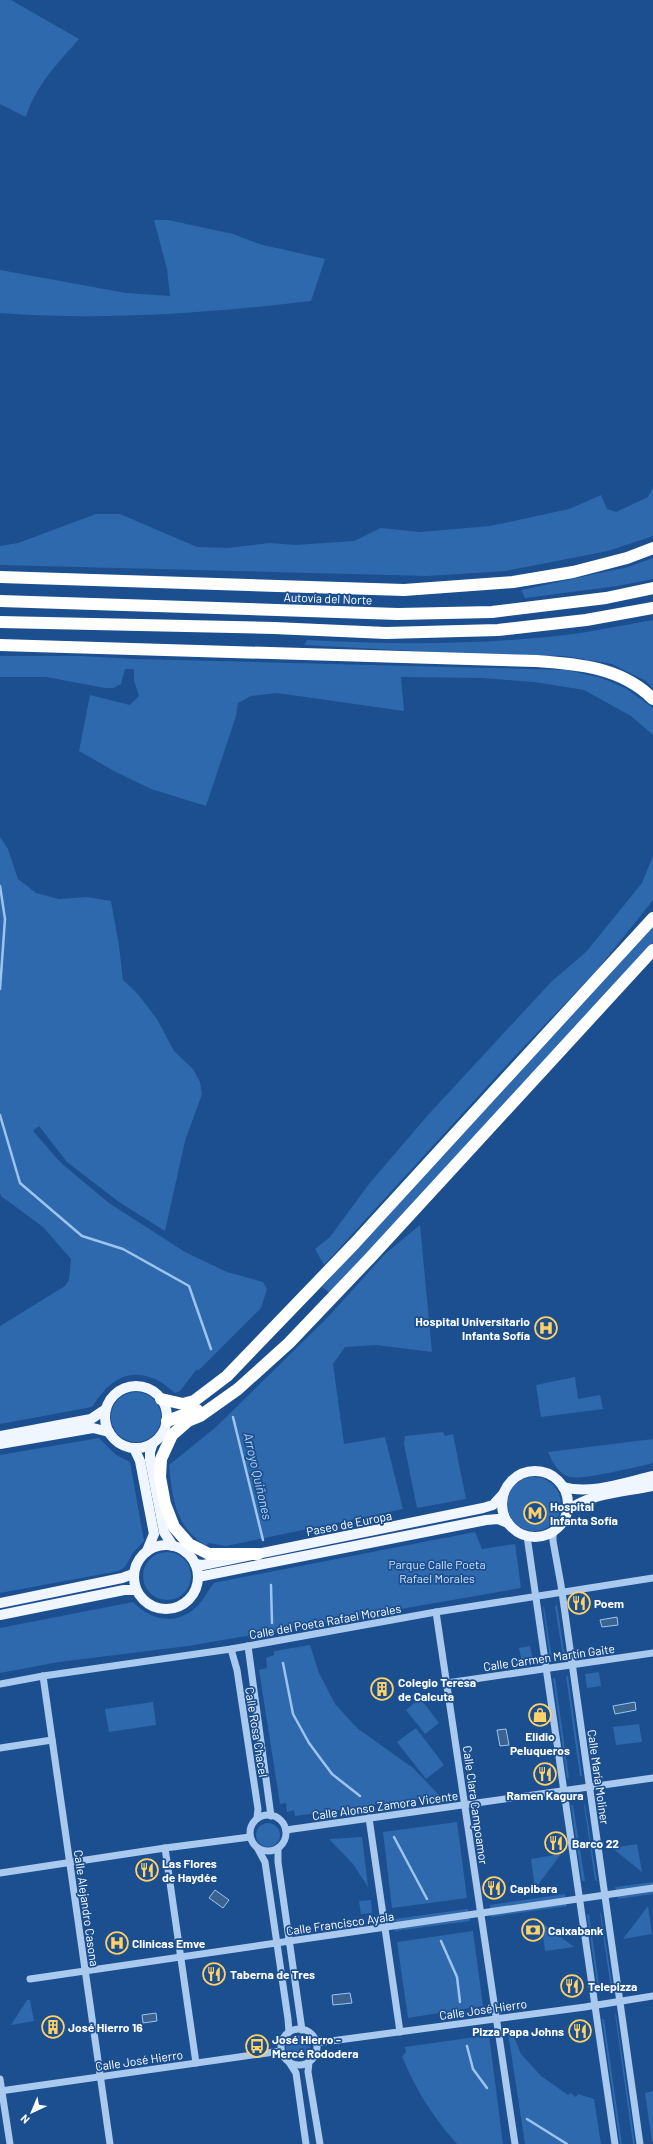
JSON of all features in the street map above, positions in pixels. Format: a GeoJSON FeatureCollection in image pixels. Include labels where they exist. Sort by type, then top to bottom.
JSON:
{"type":"FeatureCollection","features":[{"type":"Feature","properties":{"kind":"highway"},"geometry":{"type":"LineString","coordinates":[[0,577],[404,590],[459,587],[528,580],[573,572],[627,558],[653,548]]}},
{"type":"Feature","properties":{"kind":"highway","name":"Autovía del Norte"},"geometry":{"type":"LineString","coordinates":[[0,602],[414,613],[492,612],[606,598],[653,588]]}},
{"type":"Feature","properties":{"kind":"highway"},"geometry":{"type":"LineString","coordinates":[[0,622],[274,628],[386,633],[498,630],[586,620],[653,608]]}},
{"type":"Feature","properties":{"kind":"highway"},"geometry":{"type":"LineString","coordinates":[[0,645],[544,662],[583,665],[606,670],[626,679],[653,699]]}},
{"type":"Feature","properties":{"kind":"highway"},"geometry":{"type":"LineString","coordinates":[[161,1399],[183,1404],[194,1401],[226,1376],[355,1243],[653,918]]}},
{"type":"Feature","properties":{"kind":"highway"},"geometry":{"type":"LineString","coordinates":[[258,1554],[209,1554],[189,1544],[174,1528],[165,1504],[160,1477],[161,1459],[172,1435],[188,1421],[200,1416],[238,1389],[289,1343],[370,1258],[653,950]]}},
{"type":"Feature","properties":{"kind":"highway"},"geometry":{"type":"LineString","coordinates":[[167,1421],[215,1405]]}},
{"type":"Feature","properties":{"kind":"main road"},"geometry":{"type":"LineString","coordinates":[[130,1387],[145,1387],[154,1392],[161,1399],[165,1406],[167,1421],[160,1437],[153,1443],[140,1448],[134,1448],[121,1444],[109,1432],[106,1425],[106,1409],[110,1400],[117,1393],[130,1387]]}},
{"type":"Feature","properties":{"kind":"main road"},"geometry":{"type":"LineString","coordinates":[[0,1436],[91,1419],[106,1409]]}},
{"type":"Feature","properties":{"kind":"main road"},"geometry":{"type":"LineString","coordinates":[[0,1444],[93,1428],[109,1432]]}},
{"type":"Feature","properties":{"kind":"main road"},"geometry":{"type":"LineString","coordinates":[[153,1443],[150,1452],[150,1460],[164,1532],[173,1546]]}},
{"type":"Feature","properties":{"kind":"main road"},"geometry":{"type":"LineString","coordinates":[[134,1448],[140,1461],[154,1534],[147,1551]]}},
{"type":"Feature","properties":{"kind":"main road"},"geometry":{"type":"LineString","coordinates":[[568,1510],[563,1487],[555,1478],[543,1472],[533,1471],[519,1474],[512,1480],[503,1494],[504,1515],[508,1523],[515,1531],[527,1536],[542,1537],[553,1532],[562,1522],[568,1510],[578,1503],[589,1499],[653,1486]]}},
{"type":"Feature","properties":{"kind":"main road"},"geometry":{"type":"LineString","coordinates":[[563,1487],[573,1490],[588,1489],[653,1476]]}},
{"type":"Feature","properties":{"kind":"main road","name":"Paseo de Europa"},"geometry":{"type":"LineString","coordinates":[[195,1564],[203,1565],[483,1508],[494,1505],[503,1494]]}},
{"type":"Feature","properties":{"kind":"main road","name":"Paseo de Europa"},"geometry":{"type":"LineString","coordinates":[[198,1577],[486,1520],[498,1519],[508,1523]]}},
{"type":"Feature","properties":{"kind":"main road"},"geometry":{"type":"LineString","coordinates":[[159,1546],[173,1546],[186,1552],[195,1564],[198,1577],[192,1596],[186,1603],[168,1610],[149,1605],[136,1590],[133,1574],[140,1557],[147,1551],[159,1546]]}},
{"type":"Feature","properties":{"kind":"main road"},"geometry":{"type":"LineString","coordinates":[[0,1603],[122,1578],[133,1574]]}},
{"type":"Feature","properties":{"kind":"main road"},"geometry":{"type":"LineString","coordinates":[[0,1615],[124,1590],[136,1590]]}},
{"type":"Feature","properties":{"kind":"street","name":"Calle María Moliner"},"geometry":{"type":"LineString","coordinates":[[553,1532],[553,1541],[562,1593],[640,2144]]}},
{"type":"Feature","properties":{"kind":"street"},"geometry":{"type":"LineString","coordinates":[[527,1536],[615,2144]]}},
{"type":"Feature","properties":{"kind":"street","name":"Calle del Poeta Rafael Morales"},"geometry":{"type":"LineString","coordinates":[[0,1684],[43,1676],[231,1649],[436,1612],[653,1578]]}},
{"type":"Feature","properties":{"kind":"street","name":"Calle Clara Campoamor"},"geometry":{"type":"LineString","coordinates":[[436,1612],[515,2144]]}},
{"type":"Feature","properties":{"kind":"street","name":"Calle Rosa Chacel"},"geometry":{"type":"LineString","coordinates":[[248,1646],[271,1816]]}},
{"type":"Feature","properties":{"kind":"street","name":"Calle Rosa Chacel"},"geometry":{"type":"LineString","coordinates":[[231,1649],[237,1670],[258,1809],[258,1818]]}},
{"type":"Feature","properties":{"kind":"street","name":"Calle Carmen Martín Gaite"},"geometry":{"type":"LineString","coordinates":[[447,1683],[653,1653]]}},
{"type":"Feature","properties":{"kind":"street","name":"Calle Alejandro Casona"},"geometry":{"type":"LineString","coordinates":[[43,1676],[110,2144]]}},
{"type":"Feature","properties":{"kind":"street"},"geometry":{"type":"LineString","coordinates":[[0,1748],[52,1740]]}},
{"type":"Feature","properties":{"kind":"street","name":"Calle Alonso Zamora Vicente"},"geometry":{"type":"LineString","coordinates":[[286,1830],[653,1778]]}},
{"type":"Feature","properties":{"kind":"street"},"geometry":{"type":"LineString","coordinates":[[289,2032],[265,1862],[250,1837],[250,1830],[258,1818],[271,1816],[283,1823],[286,1830],[286,1837],[278,1849],[278,1862],[302,2030]]}},
{"type":"Feature","properties":{"kind":"street"},"geometry":{"type":"LineString","coordinates":[[369,1818],[400,2032]]}},
{"type":"Feature","properties":{"kind":"street"},"geometry":{"type":"LineString","coordinates":[[0,1873],[250,1837]]}},
{"type":"Feature","properties":{"kind":"street"},"geometry":{"type":"LineString","coordinates":[[166,1848],[196,2063]]}},
{"type":"Feature","properties":{"kind":"street"},"geometry":{"type":"LineString","coordinates":[[258,1849],[264,1852],[278,1849]]}},
{"type":"Feature","properties":{"kind":"street","name":"Calle Francisco Ayala"},"geometry":{"type":"LineString","coordinates":[[30,1979],[653,1888]]}},
{"type":"Feature","properties":{"kind":"street","name":"Calle José Hierro"},"geometry":{"type":"LineString","coordinates":[[316,2043],[594,2006],[653,1996]]}},
{"type":"Feature","properties":{"kind":"street"},"geometry":{"type":"LineString","coordinates":[[289,2062],[302,2064],[309,2062],[314,2057],[316,2043],[308,2032],[302,2030],[289,2032],[284,2037],[281,2051],[296,2073],[306,2144]]}},
{"type":"Feature","properties":{"kind":"street","name":"Calle José Hierro"},"geometry":{"type":"LineString","coordinates":[[1,2091],[281,2051]]}},
{"type":"Feature","properties":{"kind":"street"},"geometry":{"type":"LineString","coordinates":[[309,2062],[308,2072],[320,2144]]}},
{"type":"Feature","properties":{"kind":"street"},"geometry":{"type":"LineString","coordinates":[[0,2079],[10,2144]]}},
{"type":"Feature","properties":{"kind":"green space"},"geometry":{"type":"Polygon","coordinates":[[[0,0],[11,0],[79,39],[41,85],[26,117],[0,104],[0,0]]]}},
{"type":"Feature","properties":{"kind":"green space"},"geometry":{"type":"Polygon","coordinates":[[[154,220],[168,220],[233,234],[259,244],[325,259],[311,301],[234,309],[117,316],[0,313],[0,270],[126,293],[170,296],[167,269],[154,220]]]}},
{"type":"Feature","properties":{"kind":"green space"},"geometry":{"type":"Polygon","coordinates":[[[653,487],[653,536],[608,551],[506,571],[427,576],[0,565],[0,546],[18,543],[96,514],[120,514],[197,547],[227,548],[270,543],[295,545],[354,541],[381,528],[420,532],[490,526],[569,509],[601,495],[607,509],[616,512],[648,497],[653,487]]]}},
{"type":"Feature","properties":{"kind":"green space"},"geometry":{"type":"Polygon","coordinates":[[[653,558],[653,579],[617,586],[525,598],[521,590],[628,567],[653,558]]]}},
{"type":"Feature","properties":{"kind":"green space"},"geometry":{"type":"Polygon","coordinates":[[[653,620],[653,688],[646,681],[612,664],[565,656],[472,654],[304,645],[307,640],[375,643],[444,643],[513,640],[581,633],[653,620]]]}},
{"type":"Feature","properties":{"kind":"green space"},"geometry":{"type":"Polygon","coordinates":[[[0,656],[81,656],[135,659],[566,670],[602,678],[627,689],[653,708],[653,735],[631,716],[584,690],[534,682],[482,678],[401,677],[404,711],[277,693],[251,696],[238,703],[236,716],[206,806],[151,789],[114,771],[79,751],[90,695],[130,705],[139,696],[134,681],[134,669],[125,669],[121,684],[113,688],[105,688],[46,677],[0,677],[0,656]]]}},
{"type":"Feature","properties":{"kind":"green space"},"geometry":{"type":"Polygon","coordinates":[[[0,837],[8,849],[18,879],[36,893],[59,899],[87,897],[111,901],[123,980],[137,993],[157,1019],[174,1051],[193,1069],[200,1082],[202,1094],[185,1141],[165,1231],[119,1202],[67,1162],[39,1126],[33,1131],[61,1163],[109,1203],[185,1252],[227,1272],[263,1282],[267,1289],[261,1308],[198,1371],[197,1369],[180,1391],[175,1393],[155,1379],[135,1375],[126,1376],[118,1380],[104,1391],[92,1407],[0,1424],[0,1326],[65,1286],[69,1280],[71,1259],[43,1227],[1,1196],[0,1193],[0,837]]]}},
{"type":"Feature","properties":{"kind":"green space"},"geometry":{"type":"Polygon","coordinates":[[[653,856],[653,900],[597,970],[515,1056],[324,1265],[315,1249],[330,1237],[369,1184],[428,1115],[551,982],[586,952],[642,883],[653,856]]]}},
{"type":"Feature","properties":{"kind":"green space"},"geometry":{"type":"Polygon","coordinates":[[[653,927],[653,942],[330,1293],[322,1287],[653,927]]]}},
{"type":"Feature","properties":{"kind":"green space"},"geometry":{"type":"Polygon","coordinates":[[[420,1225],[432,1352],[376,1345],[345,1347],[333,1364],[344,1444],[385,1437],[403,1509],[226,1546],[209,1543],[206,1546],[195,1538],[181,1520],[174,1500],[169,1465],[216,1427],[328,1317],[385,1254],[420,1225]]]}},
{"type":"Feature","properties":{"kind":"green space"},"geometry":{"type":"Polygon","coordinates":[[[575,1377],[578,1399],[600,1395],[603,1409],[541,1417],[536,1385],[575,1377]]]}},
{"type":"Feature","properties":{"kind":"green space"},"geometry":{"type":"Polygon","coordinates":[[[136,1392],[145,1394],[156,1403],[161,1417],[159,1426],[150,1437],[136,1442],[127,1440],[116,1431],[111,1417],[113,1408],[122,1397],[136,1392]]]}},
{"type":"Feature","properties":{"kind":"green space"},"geometry":{"type":"Polygon","coordinates":[[[443,1432],[445,1436],[453,1434],[466,1499],[417,1508],[404,1444],[405,1436],[443,1432]]]}},
{"type":"Feature","properties":{"kind":"green space"},"geometry":{"type":"Polygon","coordinates":[[[99,1438],[116,1455],[130,1462],[144,1541],[133,1553],[125,1567],[119,1571],[0,1593],[0,1455],[99,1438]]]}},
{"type":"Feature","properties":{"kind":"green space"},"geometry":{"type":"Polygon","coordinates":[[[653,1439],[653,1463],[586,1477],[570,1477],[562,1474],[548,1452],[653,1439]]]}},
{"type":"Feature","properties":{"kind":"green space"},"geometry":{"type":"Polygon","coordinates":[[[534,1477],[544,1479],[553,1485],[559,1494],[561,1504],[559,1514],[553,1523],[544,1529],[534,1531],[524,1529],[515,1523],[509,1514],[507,1504],[509,1494],[515,1485],[524,1479],[534,1477]]]}},
{"type":"Feature","properties":{"kind":"green space","name":"Parque Calle Poeta Rafael Morales"},"geometry":{"type":"Polygon","coordinates":[[[475,1532],[482,1549],[515,1544],[521,1588],[188,1646],[59,1662],[0,1673],[0,1628],[133,1602],[147,1613],[155,1617],[171,1619],[187,1614],[198,1606],[214,1583],[475,1532]]]}},
{"type":"Feature","properties":{"kind":"green space"},"geometry":{"type":"Polygon","coordinates":[[[162,1552],[172,1552],[184,1559],[191,1571],[191,1581],[184,1593],[172,1600],[162,1600],[154,1596],[147,1589],[143,1581],[143,1571],[147,1563],[154,1556],[162,1552]]]}},
{"type":"Feature","properties":{"kind":"green space"},"geometry":{"type":"Polygon","coordinates":[[[557,1605],[565,1656],[563,1657],[555,1606],[557,1605]]]}},
{"type":"Feature","properties":{"kind":"green space"},"geometry":{"type":"Polygon","coordinates":[[[543,1607],[552,1658],[550,1659],[543,1607]]]}},
{"type":"Feature","properties":{"kind":"green space"},"geometry":{"type":"Polygon","coordinates":[[[310,1645],[319,1673],[335,1704],[357,1728],[413,1768],[440,1796],[295,1816],[294,1810],[287,1812],[286,1803],[280,1804],[259,1670],[267,1668],[266,1658],[274,1655],[274,1651],[310,1645]]]}},
{"type":"Feature","properties":{"kind":"green space"},"geometry":{"type":"Polygon","coordinates":[[[530,1646],[533,1661],[522,1662],[519,1648],[530,1646]]]}},
{"type":"Feature","properties":{"kind":"green space"},"geometry":{"type":"Polygon","coordinates":[[[599,1672],[601,1686],[587,1688],[585,1674],[599,1672]]]}},
{"type":"Feature","properties":{"kind":"green space"},"geometry":{"type":"Polygon","coordinates":[[[566,1676],[568,1676],[582,1776],[580,1776],[566,1676]]]}},
{"type":"Feature","properties":{"kind":"green space"},"geometry":{"type":"Polygon","coordinates":[[[553,1678],[555,1678],[569,1778],[567,1778],[553,1678]]]}},
{"type":"Feature","properties":{"kind":"green space"},"geometry":{"type":"Polygon","coordinates":[[[420,1698],[439,1723],[425,1734],[406,1710],[420,1698]]]}},
{"type":"Feature","properties":{"kind":"green space"},"geometry":{"type":"Polygon","coordinates":[[[153,1702],[156,1725],[109,1732],[105,1709],[153,1702]]]}},
{"type":"Feature","properties":{"kind":"green space"},"geometry":{"type":"Polygon","coordinates":[[[639,1724],[642,1742],[616,1745],[613,1727],[639,1724]]]}},
{"type":"Feature","properties":{"kind":"green space"},"geometry":{"type":"Polygon","coordinates":[[[416,1728],[444,1765],[426,1779],[397,1742],[416,1728]]]}},
{"type":"Feature","properties":{"kind":"green space"},"geometry":{"type":"Polygon","coordinates":[[[585,1804],[597,1881],[595,1880],[585,1804]]]}},
{"type":"Feature","properties":{"kind":"green space"},"geometry":{"type":"Polygon","coordinates":[[[571,1805],[573,1805],[585,1881],[582,1881],[571,1805]]]}},
{"type":"Feature","properties":{"kind":"green space"},"geometry":{"type":"Polygon","coordinates":[[[457,1822],[467,1898],[392,1908],[383,1832],[457,1822]]]}},
{"type":"Feature","properties":{"kind":"green space"},"geometry":{"type":"Polygon","coordinates":[[[268,1823],[277,1826],[280,1835],[277,1844],[268,1847],[259,1844],[256,1835],[259,1826],[268,1823]]]}},
{"type":"Feature","properties":{"kind":"green space"},"geometry":{"type":"Polygon","coordinates":[[[362,1837],[368,1887],[353,1864],[329,1839],[362,1837]]]}},
{"type":"Feature","properties":{"kind":"green space"},"geometry":{"type":"Polygon","coordinates":[[[637,1844],[642,1872],[612,1848],[637,1844]]]}},
{"type":"Feature","properties":{"kind":"green space"},"geometry":{"type":"Polygon","coordinates":[[[561,1854],[535,1889],[531,1859],[561,1854]]]}},
{"type":"Feature","properties":{"kind":"green space"},"geometry":{"type":"Polygon","coordinates":[[[653,1882],[653,1894],[618,1899],[615,1887],[653,1882]]]}},
{"type":"Feature","properties":{"kind":"green space"},"geometry":{"type":"Polygon","coordinates":[[[565,1894],[567,1906],[491,1917],[490,1905],[565,1894]]]}},
{"type":"Feature","properties":{"kind":"green space"},"geometry":{"type":"Polygon","coordinates":[[[371,1900],[372,1913],[361,1914],[359,1901],[371,1900]]]}},
{"type":"Feature","properties":{"kind":"green space"},"geometry":{"type":"Polygon","coordinates":[[[648,1906],[652,1934],[623,1939],[648,1906]]]}},
{"type":"Feature","properties":{"kind":"green space"},"geometry":{"type":"Polygon","coordinates":[[[468,1909],[470,1921],[395,1931],[394,1919],[468,1909]]]}},
{"type":"Feature","properties":{"kind":"green space"},"geometry":{"type":"Polygon","coordinates":[[[601,1913],[613,1989],[611,1989],[601,1913]]]}},
{"type":"Feature","properties":{"kind":"green space"},"geometry":{"type":"Polygon","coordinates":[[[589,1914],[600,1991],[598,1990],[587,1915],[589,1914]]]}},
{"type":"Feature","properties":{"kind":"green space"},"geometry":{"type":"Polygon","coordinates":[[[541,1922],[574,1947],[545,1951],[541,1922]]]}},
{"type":"Feature","properties":{"kind":"green space"},"geometry":{"type":"Polygon","coordinates":[[[473,1931],[483,2006],[408,2018],[397,1942],[473,1931]]]}},
{"type":"Feature","properties":{"kind":"green space"},"geometry":{"type":"Polygon","coordinates":[[[27,2000],[30,2000],[34,2021],[11,2025],[27,2000]]]}},
{"type":"Feature","properties":{"kind":"green space"},"geometry":{"type":"Polygon","coordinates":[[[616,2014],[635,2144],[633,2144],[616,2014]]]}},
{"type":"Feature","properties":{"kind":"green space"},"geometry":{"type":"Polygon","coordinates":[[[602,2019],[604,2019],[622,2144],[620,2144],[602,2019]]]}},
{"type":"Feature","properties":{"kind":"green space"},"geometry":{"type":"Polygon","coordinates":[[[512,2032],[521,2054],[541,2076],[568,2095],[570,2093],[576,2097],[578,2094],[594,2099],[601,2144],[525,2144],[508,2033],[512,2032]]]}},
{"type":"Feature","properties":{"kind":"green space"},"geometry":{"type":"Polygon","coordinates":[[[298,2035],[307,2038],[310,2047],[307,2056],[298,2059],[289,2056],[286,2047],[289,2038],[298,2035]]]}},
{"type":"Feature","properties":{"kind":"green space"},"geometry":{"type":"Polygon","coordinates":[[[489,2035],[503,2144],[457,2144],[426,2103],[402,2057],[406,2052],[405,2047],[489,2035]]]}},
{"type":"Feature","properties":{"kind":"green space"},"geometry":{"type":"Polygon","coordinates":[[[653,2091],[653,2142],[652,2142],[645,2093],[653,2091]]]}},
{"type":"Feature","properties":{"kind":"shaded area"},"geometry":{"type":"Polygon","coordinates":[[[617,1617],[618,1625],[602,1627],[600,1620],[617,1617]]]}},
{"type":"Feature","properties":{"kind":"shaded area"},"geometry":{"type":"Polygon","coordinates":[[[635,1702],[636,1710],[615,1714],[613,1706],[635,1702]]]}},
{"type":"Feature","properties":{"kind":"shaded area"},"geometry":{"type":"Polygon","coordinates":[[[506,1729],[509,1745],[500,1746],[497,1730],[506,1729]]]}},
{"type":"Feature","properties":{"kind":"shaded area"},"geometry":{"type":"Polygon","coordinates":[[[215,1890],[229,1900],[223,1908],[209,1898],[215,1890]]]}},
{"type":"Feature","properties":{"kind":"shaded area"},"geometry":{"type":"Polygon","coordinates":[[[350,1993],[352,2003],[333,2005],[332,1995],[350,1993]]]}},
{"type":"Feature","properties":{"kind":"shaded area"},"geometry":{"type":"Polygon","coordinates":[[[156,2013],[157,2021],[143,2023],[142,2015],[156,2013]]]}},
{"type":"Feature","properties":{"kind":"waterway","name":"Arroyo Quiñones"},"geometry":{"type":"LineString","coordinates":[[0,886],[5,919],[0,989]]}},
{"type":"Feature","properties":{"kind":"waterway","name":"Arroyo Quiñones"},"geometry":{"type":"LineString","coordinates":[[0,1115],[20,1183],[82,1236],[123,1249],[189,1286],[211,1349]]}},
{"type":"Feature","properties":{"kind":"waterway","name":"Arroyo Quiñones"},"geometry":{"type":"LineString","coordinates":[[233,1417],[263,1540]]}},
{"type":"Feature","properties":{"kind":"waterway","name":"Arroyo Quiñones"},"geometry":{"type":"LineString","coordinates":[[271,1585],[272,1623]]}},
{"type":"Feature","properties":{"kind":"waterway","name":"Arroyo Quiñones"},"geometry":{"type":"LineString","coordinates":[[283,1663],[293,1714],[309,1743],[332,1774],[360,1796]]}},
{"type":"Feature","properties":{"kind":"waterway","name":"Arroyo Quiñones"},"geometry":{"type":"LineString","coordinates":[[394,1837],[427,1899]]}},
{"type":"Feature","properties":{"kind":"waterway","name":"Arroyo Quiñones"},"geometry":{"type":"LineString","coordinates":[[441,1941],[457,1977],[460,2002]]}},
{"type":"Feature","properties":{"kind":"waterway","name":"Arroyo Quiñones"},"geometry":{"type":"LineString","coordinates":[[467,2046],[473,2069],[487,2088]]}},
{"type":"Feature","properties":{"kind":"waterway","name":"Arroyo Quiñones"},"geometry":{"type":"LineString","coordinates":[[527,2119],[567,2144]]}},
{"type":"Feature","properties":{"kind":"place","name":"Hospital Universitario Infanta Sofía"},"geometry":{"type":"Point","coordinates":[546,1328]}},
{"type":"Feature","properties":{"kind":"place","name":"Hospital Infanta Sofía"},"geometry":{"type":"Point","coordinates":[535,1513]}},
{"type":"Feature","properties":{"kind":"place","name":"Poem"},"geometry":{"type":"Point","coordinates":[579,1603]}},
{"type":"Feature","properties":{"kind":"place","name":"Colegio Teresa de Calcuta"},"geometry":{"type":"Point","coordinates":[382,1689]}},
{"type":"Feature","properties":{"kind":"place","name":"Elidio Peluqueros"},"geometry":{"type":"Point","coordinates":[540,1715]}},
{"type":"Feature","properties":{"kind":"place","name":"Ramen Kagura"},"geometry":{"type":"Point","coordinates":[545,1774]}},
{"type":"Feature","properties":{"kind":"place","name":"Barco 22"},"geometry":{"type":"Point","coordinates":[556,1843]}},
{"type":"Feature","properties":{"kind":"place","name":"Las Flores de Haydée"},"geometry":{"type":"Point","coordinates":[147,1870]}},
{"type":"Feature","properties":{"kind":"place","name":"Capibara"},"geometry":{"type":"Point","coordinates":[494,1888]}},
{"type":"Feature","properties":{"kind":"place","name":"Caixabank"},"geometry":{"type":"Point","coordinates":[533,1930]}},
{"type":"Feature","properties":{"kind":"place","name":"Clinicas Emve"},"geometry":{"type":"Point","coordinates":[117,1943]}},
{"type":"Feature","properties":{"kind":"place","name":"Taberna de Tres"},"geometry":{"type":"Point","coordinates":[214,1974]}},
{"type":"Feature","properties":{"kind":"place","name":"Telepizza"},"geometry":{"type":"Point","coordinates":[572,1986]}},
{"type":"Feature","properties":{"kind":"place","name":"José Hierro 16"},"geometry":{"type":"Point","coordinates":[53,2027]}},
{"type":"Feature","properties":{"kind":"place","name":"Pizza Papa Johns"},"geometry":{"type":"Point","coordinates":[580,2031]}},
{"type":"Feature","properties":{"kind":"place","name":"José Hierro - Mercé Rododera"},"geometry":{"type":"Point","coordinates":[257,2046]}}]}
